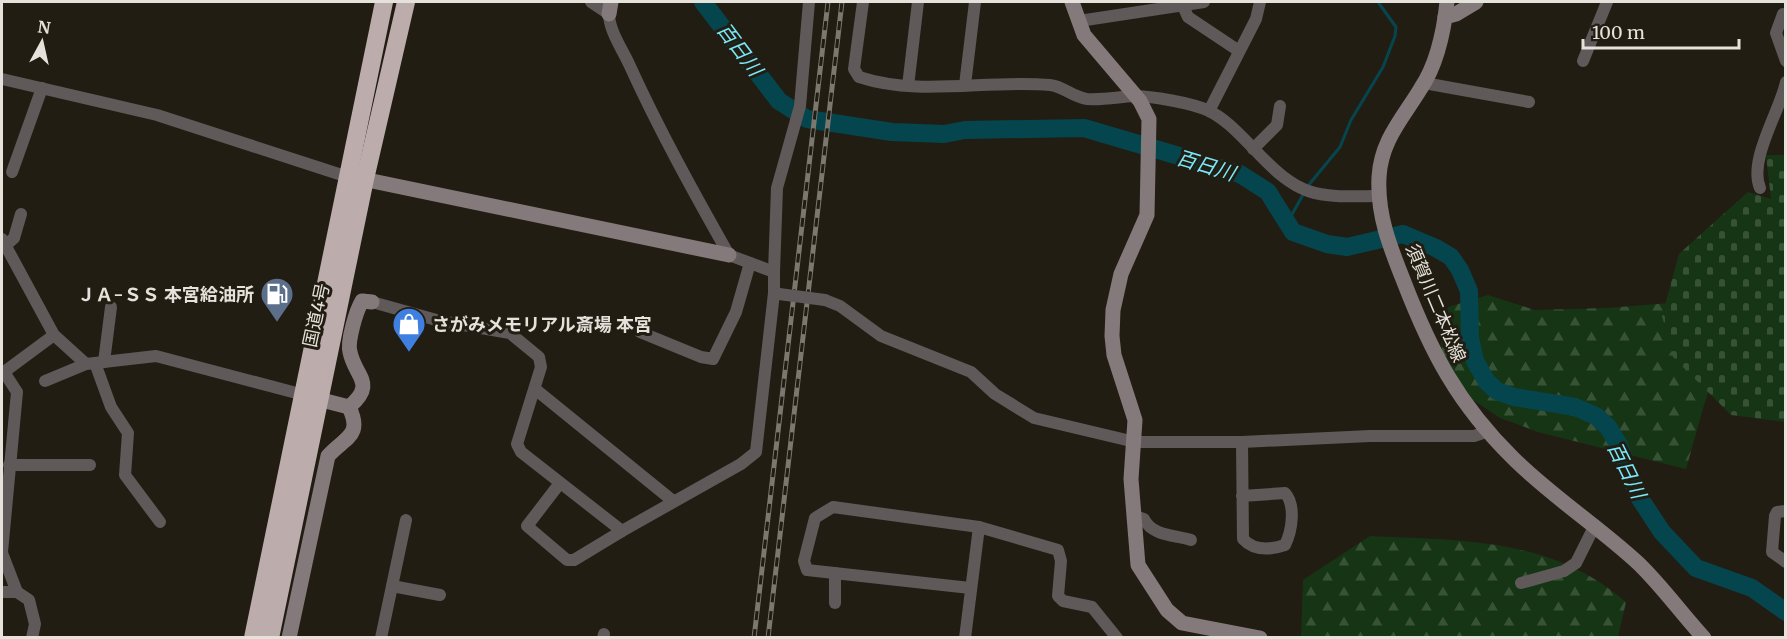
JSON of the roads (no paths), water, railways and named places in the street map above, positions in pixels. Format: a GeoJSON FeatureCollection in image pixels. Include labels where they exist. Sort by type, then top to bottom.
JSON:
{"type":"FeatureCollection","features":[{"type":"Feature","properties":{"kind":"highway","name":"国道4号"},"geometry":{"type":"LineString","coordinates":[[270,637],[312,397],[356,178],[384,2]]}},
{"type":"Feature","properties":{"kind":"highway","name":"国道4号"},"geometry":{"type":"LineString","coordinates":[[356,178],[406,2]]}},
{"type":"Feature","properties":{"kind":"highway","name":"国道4号"},"geometry":{"type":"LineString","coordinates":[[253,638],[312,397]]}},
{"type":"Feature","properties":{"kind":"street"},"geometry":{"type":"LineString","coordinates":[[591,2],[610,8],[612,26],[638,83],[681,169],[729,255]]}},
{"type":"Feature","properties":{"kind":"street"},"geometry":{"type":"LineString","coordinates":[[560,483],[527,526],[567,560],[574,560],[673,501],[741,464],[756,452],[776,293],[774,272],[777,188],[798,112],[809,2]]}},
{"type":"Feature","properties":{"kind":"street"},"geometry":{"type":"LineString","coordinates":[[863,2],[856,73],[867,80],[908,86],[1052,85],[1076,97],[1088,99],[1134,96],[1209,111],[1254,149],[1281,178],[1298,188],[1339,196],[1379,196]]}},
{"type":"Feature","properties":{"kind":"street"},"geometry":{"type":"LineString","coordinates":[[908,86],[918,2]]}},
{"type":"Feature","properties":{"kind":"street"},"geometry":{"type":"LineString","coordinates":[[965,85],[975,2]]}},
{"type":"Feature","properties":{"kind":"street"},"geometry":{"type":"LineString","coordinates":[[1072,2],[1084,35],[1146,111],[1149,131],[1147,215],[1121,274],[1113,310],[1112,336],[1114,356],[1135,420],[1131,479],[1138,566],[1167,610],[1182,622],[1260,638]]}},
{"type":"Feature","properties":{"kind":"street"},"geometry":{"type":"LineString","coordinates":[[1079,21],[1204,2]]}},
{"type":"Feature","properties":{"kind":"street"},"geometry":{"type":"LineString","coordinates":[[1209,111],[1256,19],[1260,2]]}},
{"type":"Feature","properties":{"kind":"street"},"geometry":{"type":"LineString","coordinates":[[1446,9],[1456,14],[1476,2]]}},
{"type":"Feature","properties":{"kind":"street"},"geometry":{"type":"LineString","coordinates":[[1583,61],[1606,2]]}},
{"type":"Feature","properties":{"kind":"street"},"geometry":{"type":"LineString","coordinates":[[1778,2],[1784,18],[1776,33],[1785,61]]}},
{"type":"Feature","properties":{"kind":"street"},"geometry":{"type":"LineString","coordinates":[[1184,6],[1188,16],[1239,51]]}},
{"type":"Feature","properties":{"kind":"street","name":"須賀川二本松線"},"geometry":{"type":"LineString","coordinates":[[1446,9],[1424,83],[1393,131],[1382,153],[1379,196],[1383,226],[1389,244],[1439,364],[1474,416],[1513,458],[1595,525],[1668,593],[1704,638]]}},
{"type":"Feature","properties":{"kind":"street"},"geometry":{"type":"LineString","coordinates":[[2,79],[157,115],[356,178],[729,255],[774,272]]}},
{"type":"Feature","properties":{"kind":"street"},"geometry":{"type":"LineString","coordinates":[[1760,188],[1757,176],[1759,158],[1785,82]]}},
{"type":"Feature","properties":{"kind":"street"},"geometry":{"type":"LineString","coordinates":[[1424,83],[1529,102]]}},
{"type":"Feature","properties":{"kind":"street"},"geometry":{"type":"LineString","coordinates":[[12,172],[42,88]]}},
{"type":"Feature","properties":{"kind":"street"},"geometry":{"type":"LineString","coordinates":[[1254,149],[1277,125],[1280,106]]}},
{"type":"Feature","properties":{"kind":"street"},"geometry":{"type":"LineString","coordinates":[[21,214],[14,238],[3,242],[54,335],[95,363],[111,407],[128,433],[125,475],[160,522]]}},
{"type":"Feature","properties":{"kind":"street"},"geometry":{"type":"LineString","coordinates":[[640,332],[701,357],[713,359],[736,312],[750,263]]}},
{"type":"Feature","properties":{"kind":"street"},"geometry":{"type":"LineString","coordinates":[[776,293],[825,300],[840,306],[881,336],[970,372],[994,394],[1034,418],[1135,442],[1242,442],[1371,435],[1474,436],[1489,431]]}},
{"type":"Feature","properties":{"kind":"street"},"geometry":{"type":"LineString","coordinates":[[349,407],[358,399],[364,388],[362,376],[349,351],[354,320],[362,301],[440,321],[510,333],[539,357],[541,368],[517,444],[521,452],[622,531]]}},
{"type":"Feature","properties":{"kind":"street"},"geometry":{"type":"LineString","coordinates":[[95,363],[111,308]]}},
{"type":"Feature","properties":{"kind":"street"},"geometry":{"type":"LineString","coordinates":[[32,638],[34,624],[28,600],[17,592],[2,552],[4,481],[9,465],[17,392],[3,370],[54,335]]}},
{"type":"Feature","properties":{"kind":"street"},"geometry":{"type":"LineString","coordinates":[[45,381],[95,363],[156,356],[349,407]]}},
{"type":"Feature","properties":{"kind":"street"},"geometry":{"type":"LineString","coordinates":[[535,389],[673,501]]}},
{"type":"Feature","properties":{"kind":"street"},"geometry":{"type":"LineString","coordinates":[[289,638],[328,456],[350,437],[354,430],[355,423],[349,407]]}},
{"type":"Feature","properties":{"kind":"street"},"geometry":{"type":"LineString","coordinates":[[1242,442],[1242,496],[1243,539],[1251,548],[1257,549],[1285,545],[1292,533],[1290,498],[1285,493],[1242,496]]}},
{"type":"Feature","properties":{"kind":"street"},"geometry":{"type":"LineString","coordinates":[[9,465],[90,465]]}},
{"type":"Feature","properties":{"kind":"street"},"geometry":{"type":"LineString","coordinates":[[970,588],[807,570],[804,567],[815,518],[832,507],[979,527],[1058,550],[1060,561],[1058,596],[1063,602],[1092,606],[1117,638]]}},
{"type":"Feature","properties":{"kind":"street"},"geometry":{"type":"LineString","coordinates":[[1785,511],[1777,512],[1775,516],[1772,552],[1785,562]]}},
{"type":"Feature","properties":{"kind":"street"},"geometry":{"type":"LineString","coordinates":[[1134,516],[1144,519],[1150,528],[1157,532],[1191,540]]}},
{"type":"Feature","properties":{"kind":"street"},"geometry":{"type":"LineString","coordinates":[[381,638],[406,520]]}},
{"type":"Feature","properties":{"kind":"street"},"geometry":{"type":"LineString","coordinates":[[1521,583],[1564,571],[1576,563],[1595,525]]}},
{"type":"Feature","properties":{"kind":"street"},"geometry":{"type":"LineString","coordinates":[[965,638],[979,527]]}},
{"type":"Feature","properties":{"kind":"street"},"geometry":{"type":"LineString","coordinates":[[835,573],[835,603]]}},
{"type":"Feature","properties":{"kind":"street"},"geometry":{"type":"LineString","coordinates":[[392,586],[440,596]]}},
{"type":"Feature","properties":{"kind":"street"},"geometry":{"type":"LineString","coordinates":[[2,592],[17,592]]}},
{"type":"Feature","properties":{"kind":"waterway","name":"百日川"},"geometry":{"type":"LineString","coordinates":[[703,2],[779,101],[807,119],[892,132],[944,134],[965,130],[1084,128],[1240,174],[1268,192],[1293,232],[1327,244],[1347,247],[1403,234],[1436,248],[1451,257],[1460,270],[1469,291],[1470,338],[1475,361],[1487,382],[1497,391],[1514,397],[1575,407],[1596,416],[1608,427],[1619,445],[1637,494],[1662,532],[1696,568],[1752,588],[1786,612]]}},
{"type":"Feature","properties":{"kind":"waterway"},"geometry":{"type":"LineString","coordinates":[[1307,187],[1340,147],[1351,120],[1383,67],[1395,36],[1396,27],[1378,2]]}},
{"type":"Feature","properties":{"kind":"waterway"},"geometry":{"type":"LineString","coordinates":[[1286,225],[1304,193]]}},
{"type":"Feature","properties":{"kind":"railway"},"geometry":{"type":"LineString","coordinates":[[754,638],[828,2]]}},
{"type":"Feature","properties":{"kind":"railway"},"geometry":{"type":"LineString","coordinates":[[768,638],[842,2]]}},
{"type":"Feature","properties":{"kind":"place","name":"ＪＡ-ＳＳ 本宮給油所"},"geometry":{"type":"Point","coordinates":[277,323]}},
{"type":"Feature","properties":{"kind":"place","name":"さがみメモリアル斎場 本宮"},"geometry":{"type":"Point","coordinates":[409,353]}}]}
